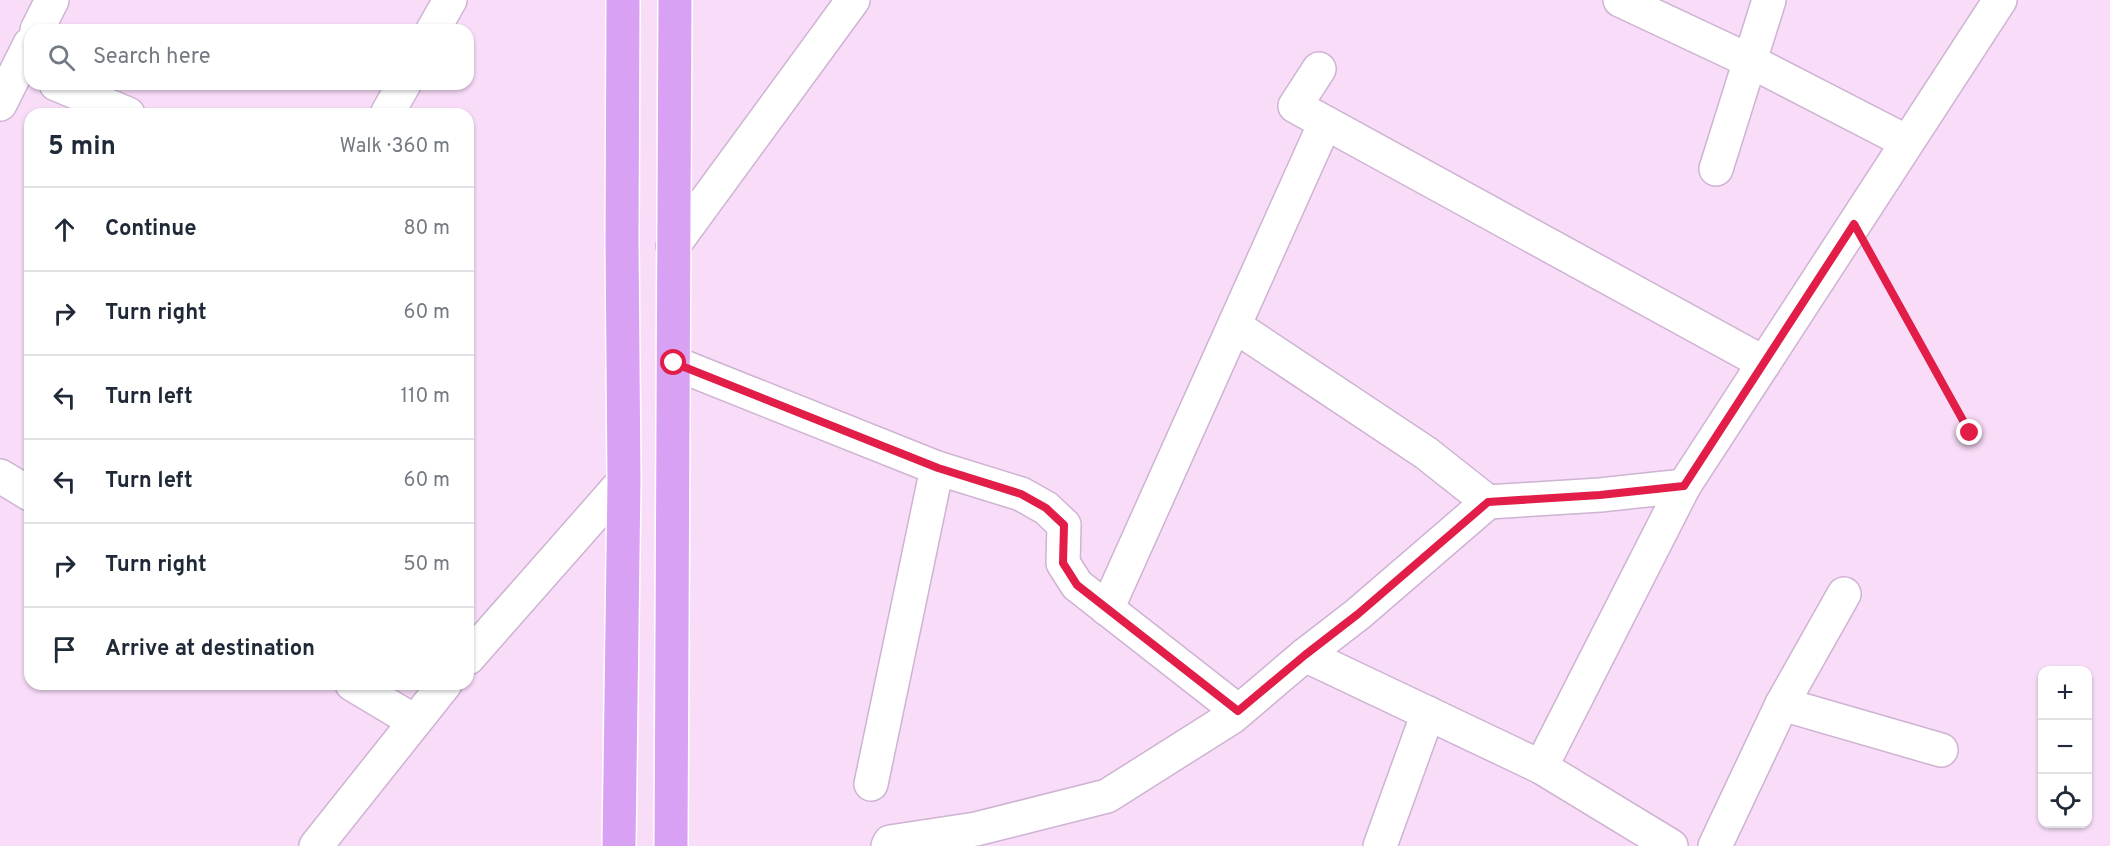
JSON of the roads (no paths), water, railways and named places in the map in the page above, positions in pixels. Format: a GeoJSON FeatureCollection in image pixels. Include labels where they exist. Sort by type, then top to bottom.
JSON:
{"type":"FeatureCollection","features":[{"type":"Feature","properties":{"kind":"highway"},"geometry":{"type":"LineString","coordinates":[[619,846],[624,481],[622,253],[624,0]]}},
{"type":"Feature","properties":{"kind":"highway"},"geometry":{"type":"LineString","coordinates":[[671,846],[675,0]]}},
{"type":"Feature","properties":{"kind":"street"},"geometry":{"type":"LineString","coordinates":[[40,24],[51,0]]}},
{"type":"Feature","properties":{"kind":"street"},"geometry":{"type":"LineString","coordinates":[[437,24],[450,0]]}},
{"type":"Feature","properties":{"kind":"street"},"geometry":{"type":"LineString","coordinates":[[673,246],[853,0]]}},
{"type":"Feature","properties":{"kind":"street"},"geometry":{"type":"LineString","coordinates":[[1620,0],[1750,61],[1907,142]]}},
{"type":"Feature","properties":{"kind":"street"},"geometry":{"type":"LineString","coordinates":[[1716,169],[1770,0]]}},
{"type":"Feature","properties":{"kind":"street"},"geometry":{"type":"LineString","coordinates":[[1541,767],[1684,486],[2000,0]]}},
{"type":"Feature","properties":{"kind":"street"},"geometry":{"type":"LineString","coordinates":[[0,104],[24,65]]}},
{"type":"Feature","properties":{"kind":"street"},"geometry":{"type":"LineString","coordinates":[[1319,69],[1295,106],[1764,363]]}},
{"type":"Feature","properties":{"kind":"street"},"geometry":{"type":"LineString","coordinates":[[70,90],[114,108]]}},
{"type":"Feature","properties":{"kind":"street"},"geometry":{"type":"LineString","coordinates":[[390,108],[401,90]]}},
{"type":"Feature","properties":{"kind":"street"},"geometry":{"type":"LineString","coordinates":[[1107,609],[1325,123]]}},
{"type":"Feature","properties":{"kind":"street"},"geometry":{"type":"LineString","coordinates":[[1235,326],[1426,453],[1488,502]]}},
{"type":"Feature","properties":{"kind":"street"},"geometry":{"type":"LineString","coordinates":[[674,363],[938,468],[1021,494],[1046,508],[1064,525],[1063,563],[1077,585],[1238,711]]}},
{"type":"Feature","properties":{"kind":"street"},"geometry":{"type":"LineString","coordinates":[[871,784],[938,468]]}},
{"type":"Feature","properties":{"kind":"street"},"geometry":{"type":"LineString","coordinates":[[0,476],[24,490]]}},
{"type":"Feature","properties":{"kind":"street"},"geometry":{"type":"LineString","coordinates":[[474,651],[624,481]]}},
{"type":"Feature","properties":{"kind":"street"},"geometry":{"type":"LineString","coordinates":[[893,845],[976,830],[1107,796],[1238,711],[1358,614],[1488,502],[1600,495],[1684,486]]}},
{"type":"Feature","properties":{"kind":"street"},"geometry":{"type":"LineString","coordinates":[[1715,846],[1782,704],[1844,594]]}},
{"type":"Feature","properties":{"kind":"street"},"geometry":{"type":"LineString","coordinates":[[1305,655],[1541,767],[1637,837],[1671,846]]}},
{"type":"Feature","properties":{"kind":"street"},"geometry":{"type":"LineString","coordinates":[[362,690],[414,721]]}},
{"type":"Feature","properties":{"kind":"street"},"geometry":{"type":"LineString","coordinates":[[316,846],[440,690]]}},
{"type":"Feature","properties":{"kind":"street"},"geometry":{"type":"LineString","coordinates":[[1782,704],[1941,750]]}},
{"type":"Feature","properties":{"kind":"street"},"geometry":{"type":"LineString","coordinates":[[1380,846],[1428,713]]}}]}
